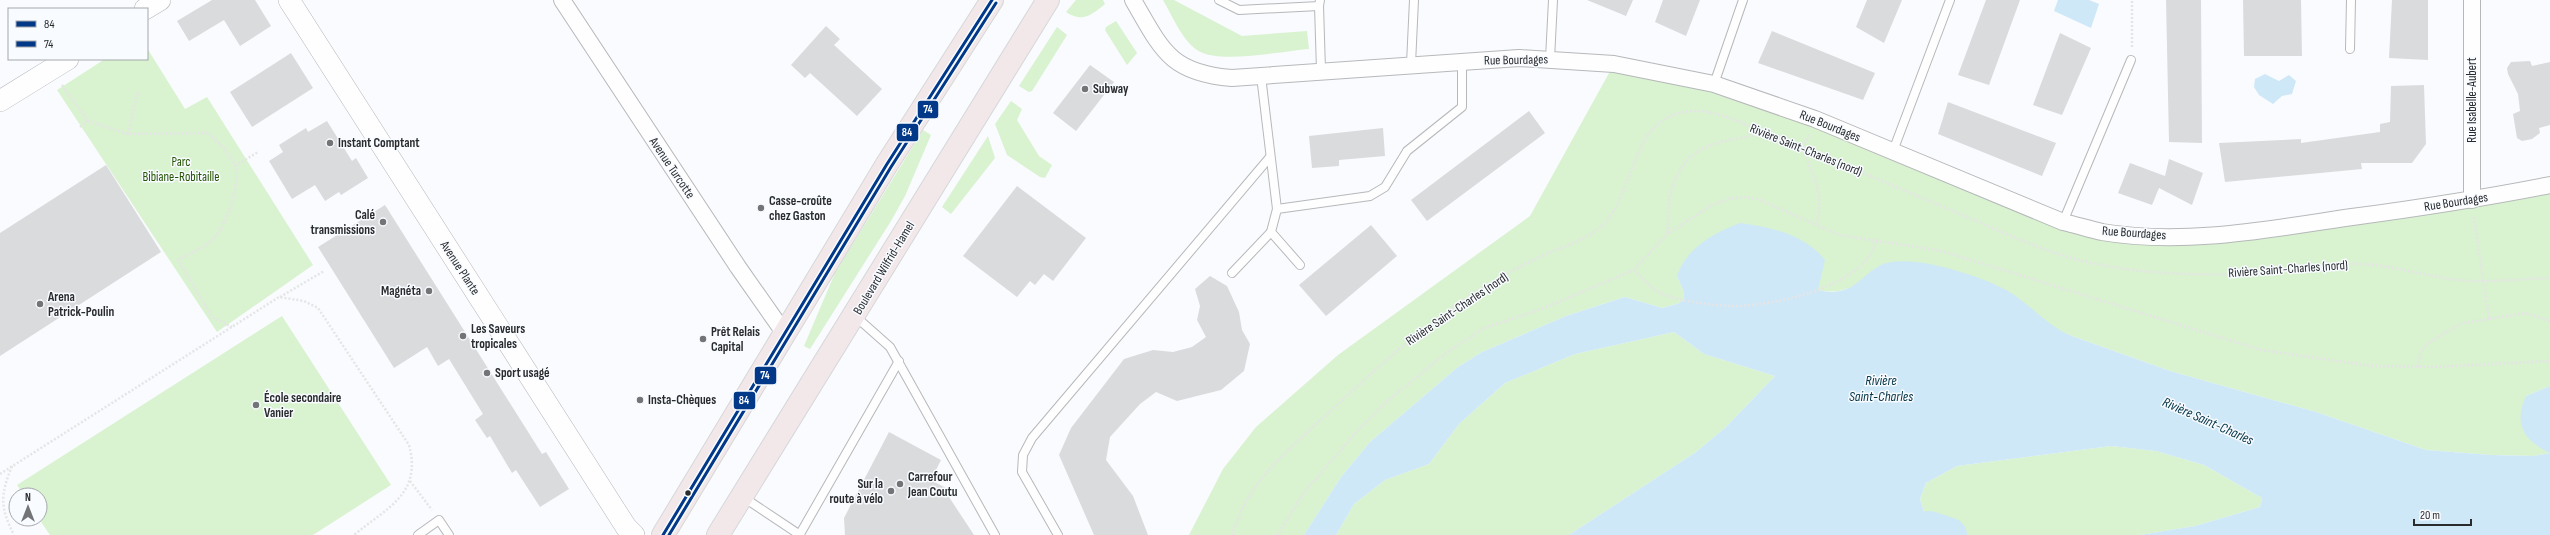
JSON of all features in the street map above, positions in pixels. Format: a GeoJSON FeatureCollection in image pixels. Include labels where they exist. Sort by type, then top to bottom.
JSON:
{"type":"FeatureCollection","features":[{"type":"Feature","properties":{"kind":"main road"},"geometry":{"type":"LineString","coordinates":[[663,535],[887,164],[992,0]]}},
{"type":"Feature","properties":{"kind":"main road","name":"Boulevard Wilfrid-Hamel"},"geometry":{"type":"LineString","coordinates":[[718,535],[855,316],[1048,0]]}},
{"type":"Feature","properties":{"kind":"street"},"geometry":{"type":"LineString","coordinates":[[147,8],[160,0]]}},
{"type":"Feature","properties":{"kind":"street","name":"Avenue Plante"},"geometry":{"type":"LineString","coordinates":[[289,0],[626,527],[634,535]]}},
{"type":"Feature","properties":{"kind":"street","name":"Avenue Turcotte"},"geometry":{"type":"LineString","coordinates":[[562,0],[738,267],[785,334]]}},
{"type":"Feature","properties":{"kind":"street","name":"Rue Bourdages"},"geometry":{"type":"LineString","coordinates":[[1133,0],[1154,35],[1172,58],[1193,72],[1232,78],[1321,70],[1519,58],[1614,64],[1714,84],[1815,119],[2063,222],[2101,232],[2145,236],[2188,236],[2276,228],[2472,200],[2550,185]]}},
{"type":"Feature","properties":{"kind":"street","name":"Rue Isabelle-Aubert"},"geometry":{"type":"LineString","coordinates":[[2472,0],[2472,200]]}},
{"type":"Feature","properties":{"kind":"street"},"geometry":{"type":"LineString","coordinates":[[0,101],[66,60]]}},
{"type":"Feature","properties":{"kind":"lane"},"geometry":{"type":"LineString","coordinates":[[1218,0],[1239,10],[1320,3],[1321,70]]}},
{"type":"Feature","properties":{"kind":"lane"},"geometry":{"type":"LineString","coordinates":[[1411,64],[1414,0]]}},
{"type":"Feature","properties":{"kind":"lane"},"geometry":{"type":"LineString","coordinates":[[1550,59],[1553,0]]}},
{"type":"Feature","properties":{"kind":"lane"},"geometry":{"type":"LineString","coordinates":[[1714,84],[1743,0]]}},
{"type":"Feature","properties":{"kind":"lane"},"geometry":{"type":"LineString","coordinates":[[1893,151],[1950,0]]}},
{"type":"Feature","properties":{"kind":"lane"},"geometry":{"type":"LineString","coordinates":[[2350,49],[2351,0]]}},
{"type":"Feature","properties":{"kind":"lane"},"geometry":{"type":"LineString","coordinates":[[2063,222],[2131,60]]}},
{"type":"Feature","properties":{"kind":"lane"},"geometry":{"type":"LineString","coordinates":[[1277,209],[1370,196],[1385,187],[1407,151],[1462,107],[1462,61]]}},
{"type":"Feature","properties":{"kind":"lane"},"geometry":{"type":"LineString","coordinates":[[1232,273],[1271,232],[1277,209],[1261,76]]}},
{"type":"Feature","properties":{"kind":"lane"},"geometry":{"type":"LineString","coordinates":[[1058,535],[1022,472],[1023,455],[1032,438],[1270,157]]}},
{"type":"Feature","properties":{"kind":"lane"},"geometry":{"type":"LineString","coordinates":[[1271,232],[1300,265]]}},
{"type":"Feature","properties":{"kind":"lane"},"geometry":{"type":"LineString","coordinates":[[855,316],[890,347],[899,361],[995,535]]}},
{"type":"Feature","properties":{"kind":"lane"},"geometry":{"type":"LineString","coordinates":[[742,497],[800,534],[899,361]]}},
{"type":"Feature","properties":{"kind":"lane"},"geometry":{"type":"LineString","coordinates":[[418,535],[439,520],[449,535]]}},
{"type":"Feature","properties":{"kind":"path"},"geometry":{"type":"LineString","coordinates":[[2131,60],[2132,0]]}},
{"type":"Feature","properties":{"kind":"path"},"geometry":{"type":"LineString","coordinates":[[50,70],[88,121],[128,134],[208,133],[218,141],[235,166],[235,182],[229,214],[214,238],[178,260],[212,317],[232,327]]}},
{"type":"Feature","properties":{"kind":"path"},"geometry":{"type":"LineString","coordinates":[[128,134],[138,92]]}},
{"type":"Feature","properties":{"kind":"path","name":"Rivière Saint-Charles (nord)"},"geometry":{"type":"LineString","coordinates":[[1232,535],[1250,494],[1284,454],[1401,347],[1492,282],[1542,256],[1583,239],[1602,226],[1622,195],[1639,149],[1658,123],[1673,116],[1694,110],[1714,114],[1803,148],[2003,233],[2076,259],[2154,272],[2215,274],[2276,272],[2326,265],[2360,264],[2455,280],[2550,278]]}},
{"type":"Feature","properties":{"kind":"path"},"geometry":{"type":"LineString","coordinates":[[80,127],[88,121]]}},
{"type":"Feature","properties":{"kind":"path"},"geometry":{"type":"LineString","coordinates":[[1667,234],[1670,198],[1677,173],[1683,162],[1714,143],[1764,133]]}},
{"type":"Feature","properties":{"kind":"path"},"geometry":{"type":"LineString","coordinates":[[1803,148],[1820,192],[1820,212],[1816,225]]}},
{"type":"Feature","properties":{"kind":"path"},"geometry":{"type":"LineString","coordinates":[[235,166],[258,152]]}},
{"type":"Feature","properties":{"kind":"path"},"geometry":{"type":"LineString","coordinates":[[1277,535],[1306,490],[1359,429],[1392,397],[1449,351],[1484,328],[1539,310],[1634,270],[1667,234],[1712,205],[1729,199],[1745,197],[1760,200],[1852,239],[1942,251],[2261,350],[2372,366],[2418,367],[2550,361]]}},
{"type":"Feature","properties":{"kind":"path"},"geometry":{"type":"LineString","coordinates":[[2472,200],[2489,319]]}},
{"type":"Feature","properties":{"kind":"path"},"geometry":{"type":"LineString","coordinates":[[1634,270],[1650,287],[1663,294],[1714,305],[1738,306],[1769,302],[1808,293],[1847,275],[1864,263],[1873,252],[1876,241]]}},
{"type":"Feature","properties":{"kind":"path"},"geometry":{"type":"LineString","coordinates":[[0,474],[279,297],[324,271]]}},
{"type":"Feature","properties":{"kind":"path"},"geometry":{"type":"LineString","coordinates":[[279,297],[304,301],[318,308],[409,445],[413,462],[410,481],[403,495],[354,535]]}},
{"type":"Feature","properties":{"kind":"path"},"geometry":{"type":"LineString","coordinates":[[2418,367],[2420,355],[2425,345],[2462,323],[2526,313],[2550,321]]}},
{"type":"Feature","properties":{"kind":"path"},"geometry":{"type":"LineString","coordinates":[[13,466],[0,492],[2,516],[14,535]]}},
{"type":"Feature","properties":{"kind":"path"},"geometry":{"type":"LineString","coordinates":[[410,481],[439,520]]}},
{"type":"Feature","properties":{"kind":"green space"},"geometry":{"type":"Polygon","coordinates":[[[1076,0],[1103,0],[1105,4],[1087,16],[1077,17],[1066,12],[1076,0]]]}},
{"type":"Feature","properties":{"kind":"green space"},"geometry":{"type":"Polygon","coordinates":[[[1163,0],[1174,0],[1242,36],[1307,31],[1309,49],[1235,57],[1207,54],[1197,50],[1187,40],[1163,0]]]}},
{"type":"Feature","properties":{"kind":"green space"},"geometry":{"type":"Polygon","coordinates":[[[1116,21],[1137,53],[1127,65],[1105,30],[1106,27],[1116,21]]]}},
{"type":"Feature","properties":{"kind":"green space"},"geometry":{"type":"Polygon","coordinates":[[[1057,27],[1067,35],[1032,91],[1029,92],[1019,86],[1057,27]]]}},
{"type":"Feature","properties":{"kind":"green space","name":"Parc Bibiane-Robitaille"},"geometry":{"type":"Polygon","coordinates":[[[148,50],[185,109],[207,97],[313,265],[217,332],[57,90],[103,60],[148,60],[148,50]]]}},
{"type":"Feature","properties":{"kind":"green space"},"geometry":{"type":"Polygon","coordinates":[[[1614,64],[1680,75],[2063,222],[2188,236],[2550,185],[2550,386],[2526,396],[2550,453],[2533,456],[2491,455],[2426,450],[2316,412],[2170,371],[2072,336],[2057,330],[2008,291],[1855,285],[1837,291],[1827,291],[1817,290],[1819,279],[1677,276],[1683,290],[1684,300],[1677,304],[1662,308],[1625,297],[1566,316],[1482,352],[1458,367],[1370,442],[1341,477],[1304,535],[1189,535],[1223,469],[1256,427],[1338,355],[1530,216],[1614,64]]]}},
{"type":"Feature","properties":{"kind":"green space"},"geometry":{"type":"Polygon","coordinates":[[[1011,101],[1022,109],[1017,120],[1039,156],[1052,165],[1045,178],[1040,177],[1007,155],[995,124],[1011,101]]]}},
{"type":"Feature","properties":{"kind":"green space"},"geometry":{"type":"Polygon","coordinates":[[[923,130],[931,135],[905,196],[891,221],[810,349],[804,346],[835,273],[923,130]]]}},
{"type":"Feature","properties":{"kind":"green space"},"geometry":{"type":"Polygon","coordinates":[[[988,136],[995,158],[951,214],[942,207],[988,136]]]}},
{"type":"Feature","properties":{"kind":"green space","name":"École secondaire Vanier"},"geometry":{"type":"Polygon","coordinates":[[[282,316],[391,485],[313,535],[50,535],[44,527],[48,527],[48,487],[18,487],[17,485],[282,316]]]}},
{"type":"Feature","properties":{"kind":"green space"},"geometry":{"type":"Polygon","coordinates":[[[1674,332],[1704,354],[1775,376],[1726,427],[1696,452],[1569,535],[1336,535],[1354,504],[1385,480],[1429,464],[1459,424],[1505,383],[1575,354],[1674,332]]]}},
{"type":"Feature","properties":{"kind":"green space"},"geometry":{"type":"Polygon","coordinates":[[[2111,446],[2156,451],[2204,465],[2262,498],[2260,507],[2195,526],[2140,535],[1918,535],[1929,528],[1920,499],[1926,483],[1957,466],[2111,446]]]}},
{"type":"Feature","properties":{"kind":"water"},"geometry":{"type":"Polygon","coordinates":[[[2058,0],[2089,0],[2099,4],[2091,28],[2054,11],[2058,0]]]}},
{"type":"Feature","properties":{"kind":"water"},"geometry":{"type":"Polygon","coordinates":[[[2265,74],[2279,81],[2289,75],[2296,81],[2292,94],[2282,96],[2273,104],[2259,95],[2254,87],[2255,79],[2265,74]]]}},
{"type":"Feature","properties":{"kind":"water","name":"Rivière Saint-Charles"},"geometry":{"type":"Polygon","coordinates":[[[1740,223],[1776,230],[1798,238],[1817,251],[1825,260],[1818,290],[1831,292],[1842,291],[1859,282],[1881,265],[1891,262],[1919,262],[1935,265],[1983,279],[2008,291],[2055,327],[2072,336],[2170,371],[2316,412],[2426,450],[2491,455],[2533,456],[2550,453],[2550,535],[2140,535],[2195,526],[2260,507],[2262,498],[2204,465],[2156,451],[2111,446],[1957,466],[1926,483],[1920,499],[1929,528],[1918,535],[1569,535],[1696,452],[1726,427],[1775,376],[1704,354],[1674,332],[1575,354],[1505,383],[1459,424],[1429,464],[1385,480],[1354,504],[1336,535],[1304,535],[1341,477],[1370,442],[1458,367],[1482,352],[1566,316],[1625,297],[1662,308],[1677,304],[1684,300],[1683,290],[1677,276],[1681,266],[1687,258],[1702,243],[1711,237],[1740,223]]]}},
{"type":"Feature","properties":{"kind":"water"},"geometry":{"type":"Polygon","coordinates":[[[2550,386],[2550,453],[2533,443],[2528,437],[2523,430],[2521,415],[2522,406],[2526,396],[2550,386]]]}},
{"type":"Feature","properties":{"kind":"building"},"geometry":{"type":"Polygon","coordinates":[[[212,0],[255,0],[271,26],[240,46],[224,20],[189,41],[177,21],[212,0]]]}},
{"type":"Feature","properties":{"kind":"building"},"geometry":{"type":"Polygon","coordinates":[[[1587,0],[1633,0],[1626,16],[1587,0]]]}},
{"type":"Feature","properties":{"kind":"building"},"geometry":{"type":"Polygon","coordinates":[[[1663,0],[1700,0],[1686,36],[1655,22],[1663,0]]]}},
{"type":"Feature","properties":{"kind":"building"},"geometry":{"type":"Polygon","coordinates":[[[1867,0],[1902,0],[1884,43],[1856,27],[1867,0]]]}},
{"type":"Feature","properties":{"kind":"building"},"geometry":{"type":"Polygon","coordinates":[[[1986,0],[2020,0],[1989,85],[1958,75],[1986,0]]]}},
{"type":"Feature","properties":{"kind":"building"},"geometry":{"type":"Polygon","coordinates":[[[2166,0],[2201,0],[2202,143],[2169,142],[2166,0]]]}},
{"type":"Feature","properties":{"kind":"building"},"geometry":{"type":"Polygon","coordinates":[[[2243,0],[2301,0],[2302,56],[2244,56],[2243,0]]]}},
{"type":"Feature","properties":{"kind":"building"},"geometry":{"type":"Polygon","coordinates":[[[2392,0],[2428,0],[2428,60],[2389,58],[2392,0]]]}},
{"type":"Feature","properties":{"kind":"building"},"geometry":{"type":"Polygon","coordinates":[[[826,26],[840,39],[834,45],[882,89],[857,116],[810,73],[805,78],[791,65],[826,26]]]}},
{"type":"Feature","properties":{"kind":"building"},"geometry":{"type":"Polygon","coordinates":[[[1772,31],[1875,73],[1863,100],[1758,63],[1772,31]]]}},
{"type":"Feature","properties":{"kind":"building"},"geometry":{"type":"Polygon","coordinates":[[[2060,33],[2091,48],[2062,115],[2033,105],[2060,33]]]}},
{"type":"Feature","properties":{"kind":"building"},"geometry":{"type":"Polygon","coordinates":[[[291,53],[313,88],[252,127],[230,92],[291,53]]]}},
{"type":"Feature","properties":{"kind":"building"},"geometry":{"type":"Polygon","coordinates":[[[2530,61],[2532,66],[2550,62],[2550,125],[2539,128],[2540,133],[2532,139],[2522,141],[2517,138],[2513,114],[2520,111],[2518,94],[2508,74],[2507,68],[2511,62],[2530,61]]]}},
{"type":"Feature","properties":{"kind":"building"},"geometry":{"type":"Polygon","coordinates":[[[1090,65],[1114,82],[1076,131],[1053,113],[1090,65]]]}},
{"type":"Feature","properties":{"kind":"building"},"geometry":{"type":"Polygon","coordinates":[[[2424,85],[2426,144],[2412,163],[2361,163],[2362,169],[2225,182],[2219,143],[2301,139],[2301,143],[2380,132],[2380,124],[2390,122],[2391,86],[2424,85]]]}},
{"type":"Feature","properties":{"kind":"building"},"geometry":{"type":"Polygon","coordinates":[[[1948,102],[2056,143],[2042,176],[1938,134],[1948,102]]]}},
{"type":"Feature","properties":{"kind":"building"},"geometry":{"type":"Polygon","coordinates":[[[1529,111],[1545,133],[1427,221],[1411,200],[1529,111]]]}},
{"type":"Feature","properties":{"kind":"building"},"geometry":{"type":"Polygon","coordinates":[[[327,121],[352,161],[356,158],[368,178],[341,195],[339,192],[325,201],[315,185],[292,199],[269,161],[283,152],[279,145],[306,128],[308,132],[327,121]]]}},
{"type":"Feature","properties":{"kind":"building"},"geometry":{"type":"Polygon","coordinates":[[[1383,128],[1385,156],[1339,160],[1339,166],[1312,168],[1309,136],[1383,128]]]}},
{"type":"Feature","properties":{"kind":"building"},"geometry":{"type":"Polygon","coordinates":[[[2169,159],[2203,173],[2192,205],[2159,188],[2152,205],[2118,193],[2130,163],[2165,176],[2169,159]]]}},
{"type":"Feature","properties":{"kind":"building","name":"Arena Patrick-Poulin"},"geometry":{"type":"Polygon","coordinates":[[[106,165],[161,252],[0,356],[0,233],[106,165]]]}},
{"type":"Feature","properties":{"kind":"building"},"geometry":{"type":"Polygon","coordinates":[[[1017,186],[1086,238],[1053,281],[1044,274],[1035,285],[1030,281],[1017,297],[963,256],[1017,186]]]}},
{"type":"Feature","properties":{"kind":"building"},"geometry":{"type":"Polygon","coordinates":[[[385,205],[542,454],[546,452],[569,489],[540,507],[516,470],[512,473],[490,436],[487,438],[475,420],[483,414],[449,359],[438,366],[427,347],[394,368],[318,247],[385,205]]]}},
{"type":"Feature","properties":{"kind":"building"},"geometry":{"type":"Polygon","coordinates":[[[1371,225],[1397,256],[1326,316],[1299,285],[1371,225]]]}},
{"type":"Feature","properties":{"kind":"building"},"geometry":{"type":"Polygon","coordinates":[[[1210,276],[1227,286],[1239,312],[1242,330],[1250,344],[1244,371],[1221,390],[1177,401],[1156,392],[1140,404],[1110,437],[1106,460],[1133,496],[1148,535],[1094,535],[1059,455],[1071,428],[1124,359],[1153,350],[1173,352],[1192,347],[1206,337],[1197,320],[1200,306],[1195,289],[1210,276]]]}},
{"type":"Feature","properties":{"kind":"building","name":"Carrefour Jean Coutu"},"geometry":{"type":"Polygon","coordinates":[[[889,432],[941,460],[931,480],[946,488],[945,491],[974,535],[845,535],[844,518],[889,432]]]}},
{"type":"Feature","properties":{"kind":"waterway"},"geometry":{"type":"LineString","coordinates":[[1929,528],[1950,535]]}},
{"type":"Feature","properties":{"kind":"transit line","name":"84"},"geometry":{"type":"LineString","coordinates":[[663,535],[887,164],[992,0]]}},
{"type":"Feature","properties":{"kind":"transit line","name":"74"},"geometry":{"type":"LineString","coordinates":[[669,535],[891,167],[996,3]]}},
{"type":"Feature","properties":{"kind":"place","name":"Subway"},"geometry":{"type":"Point","coordinates":[1085,89]}},
{"type":"Feature","properties":{"kind":"place","name":"Instant Comptant"},"geometry":{"type":"Point","coordinates":[330,143]}},
{"type":"Feature","properties":{"kind":"place","name":"Casse-croûte chez Gaston"},"geometry":{"type":"Point","coordinates":[761,208]}},
{"type":"Feature","properties":{"kind":"place","name":"Calé transmissions"},"geometry":{"type":"Point","coordinates":[383,222]}},
{"type":"Feature","properties":{"kind":"place","name":"Magnéta"},"geometry":{"type":"Point","coordinates":[429,291]}},
{"type":"Feature","properties":{"kind":"place","name":"Arena Patrick-Poulin"},"geometry":{"type":"Point","coordinates":[40,304]}},
{"type":"Feature","properties":{"kind":"place","name":"Les Saveurs tropicales"},"geometry":{"type":"Point","coordinates":[463,336]}},
{"type":"Feature","properties":{"kind":"place","name":"Prêt Relais Capital"},"geometry":{"type":"Point","coordinates":[703,339]}},
{"type":"Feature","properties":{"kind":"place","name":"Sport usagé"},"geometry":{"type":"Point","coordinates":[487,373]}},
{"type":"Feature","properties":{"kind":"place","name":"Insta-Chèques"},"geometry":{"type":"Point","coordinates":[640,400]}},
{"type":"Feature","properties":{"kind":"place","name":"École secondaire Vanier"},"geometry":{"type":"Point","coordinates":[256,405]}},
{"type":"Feature","properties":{"kind":"place","name":"Carrefour Jean Coutu"},"geometry":{"type":"Point","coordinates":[900,484]}},
{"type":"Feature","properties":{"kind":"place","name":"Sur la route à vélo"},"geometry":{"type":"Point","coordinates":[891,491]}}]}
